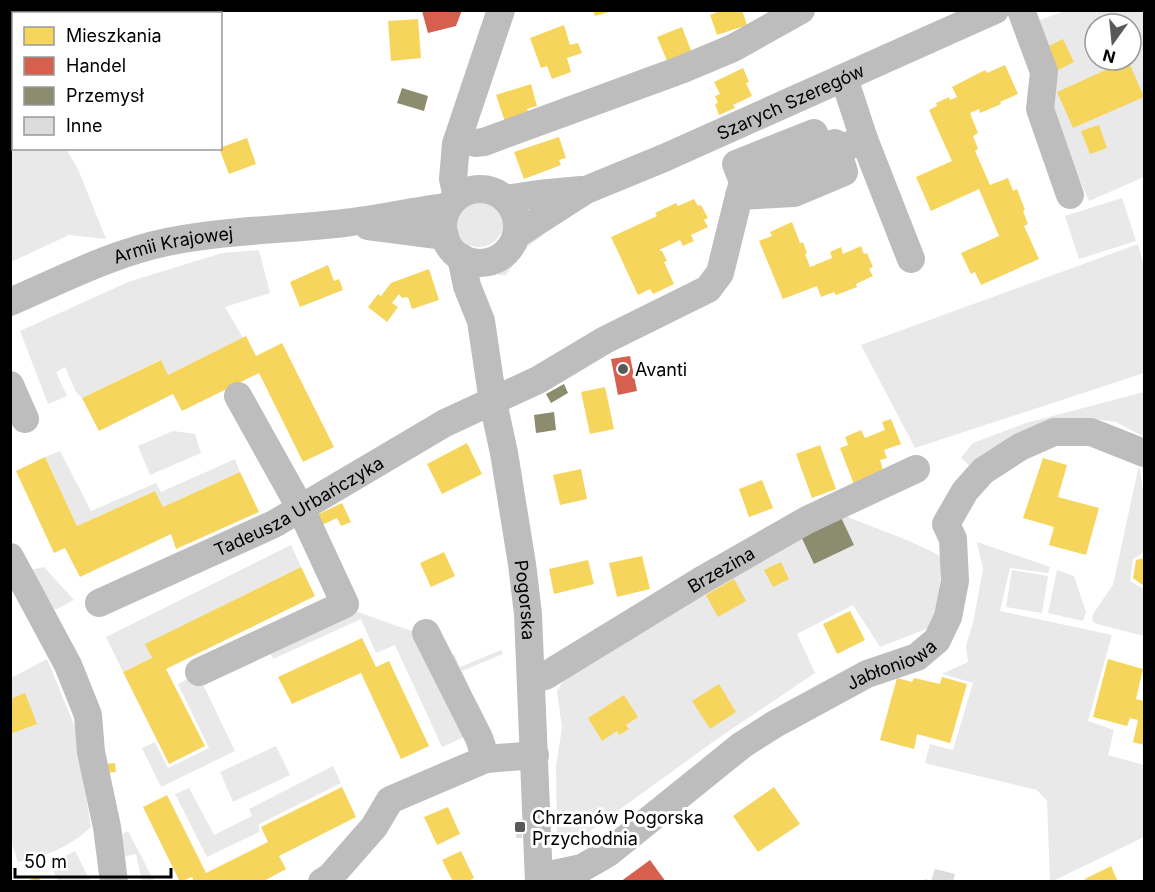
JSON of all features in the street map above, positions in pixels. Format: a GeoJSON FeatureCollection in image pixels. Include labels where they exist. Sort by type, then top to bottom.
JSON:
{"type":"FeatureCollection","features":[{"type":"Feature","properties":{"kind":"street"},"geometry":{"type":"LineString","coordinates":[[473,198],[444,219],[453,247],[479,263],[491,261],[506,252],[516,235],[516,216],[473,198],[453,179],[456,144],[501,10]]}},
{"type":"Feature","properties":{"kind":"street"},"geometry":{"type":"LineString","coordinates":[[474,143],[484,142],[683,69],[733,48],[801,10]]}},
{"type":"Feature","properties":{"kind":"street","name":"Szarych Szeregów"},"geometry":{"type":"LineString","coordinates":[[516,235],[586,190],[664,158],[994,10]]}},
{"type":"Feature","properties":{"kind":"street"},"geometry":{"type":"LineString","coordinates":[[1021,10],[1044,72],[1040,109],[1070,195]]}},
{"type":"Feature","properties":{"kind":"street"},"geometry":{"type":"LineString","coordinates":[[844,78],[864,139],[911,260]]}},
{"type":"Feature","properties":{"kind":"street"},"geometry":{"type":"LineString","coordinates":[[470,102],[474,143],[473,198]]}},
{"type":"Feature","properties":{"kind":"street","name":"Tadeusza Urbańczyka"},"geometry":{"type":"LineString","coordinates":[[99,603],[274,524],[445,423],[538,380],[605,340],[708,289],[715,282],[724,260],[739,196],[749,188],[864,139]]}},
{"type":"Feature","properties":{"kind":"street","name":"Szarych Szeregów"},"geometry":{"type":"LineString","coordinates":[[473,198],[586,190]]}},
{"type":"Feature","properties":{"kind":"street","name":"Armii Krajowej"},"geometry":{"type":"LineString","coordinates":[[10,302],[106,261],[166,242],[221,233],[345,223],[473,198]]}},
{"type":"Feature","properties":{"kind":"street","name":"Armii Krajowej"},"geometry":{"type":"LineString","coordinates":[[345,223],[453,247]]}},
{"type":"Feature","properties":{"kind":"street","name":"Pogorska"},"geometry":{"type":"LineString","coordinates":[[453,247],[482,321],[493,402],[504,453],[522,564],[528,614],[539,879]]}},
{"type":"Feature","properties":{"kind":"street","name":"Pogorska"},"geometry":{"type":"LineString","coordinates":[[482,321],[491,261]]}},
{"type":"Feature","properties":{"kind":"street"},"geometry":{"type":"LineString","coordinates":[[10,386],[25,418]]}},
{"type":"Feature","properties":{"kind":"street"},"geometry":{"type":"LineString","coordinates":[[199,672],[345,604],[301,509],[238,396]]}},
{"type":"Feature","properties":{"kind":"street","name":"Jabłoniowa"},"geometry":{"type":"LineString","coordinates":[[539,879],[582,868],[608,853],[742,745],[775,724],[867,674],[917,657],[937,640],[948,617],[955,581],[953,539],[946,524],[965,491],[983,471],[1020,447],[1054,432],[1091,432],[1144,453]]}},
{"type":"Feature","properties":{"kind":"street","name":"Brzezina"},"geometry":{"type":"LineString","coordinates":[[531,680],[545,676],[702,580],[807,520],[916,469]]}},
{"type":"Feature","properties":{"kind":"street"},"geometry":{"type":"LineString","coordinates":[[10,557],[68,665],[88,715],[91,752],[107,827],[114,882]]}},
{"type":"Feature","properties":{"kind":"street"},"geometry":{"type":"LineString","coordinates":[[426,633],[479,738],[486,759]]}},
{"type":"Feature","properties":{"kind":"street"},"geometry":{"type":"LineString","coordinates":[[322,882],[330,877],[374,827],[390,801],[486,759],[535,755]]}},
{"type":"Feature","properties":{"kind":"shaded area"},"geometry":{"type":"Polygon","coordinates":[[[197,10],[199,12],[12,12],[12,150],[67,150],[78,169],[106,239],[69,235],[11,262],[11,11],[197,10]]]}},
{"type":"Feature","properties":{"kind":"shaded area"},"geometry":{"type":"Polygon","coordinates":[[[1064,11],[1144,11],[1144,177],[1089,201],[1049,109],[1035,22],[1064,11]]]}},
{"type":"Feature","properties":{"kind":"shaded area"},"geometry":{"type":"Polygon","coordinates":[[[1122,198],[1136,241],[1079,259],[1065,216],[1122,198]]]}},
{"type":"Feature","properties":{"kind":"shaded area"},"geometry":{"type":"Polygon","coordinates":[[[479,199],[496,206],[503,223],[496,240],[479,247],[462,240],[455,223],[462,206],[479,199]]]}},
{"type":"Feature","properties":{"kind":"shaded area"},"geometry":{"type":"Polygon","coordinates":[[[539,225],[543,235],[527,247],[506,275],[498,275],[509,255],[539,225]]]}},
{"type":"Feature","properties":{"kind":"shaded area"},"geometry":{"type":"Polygon","coordinates":[[[1138,244],[1144,267],[1144,373],[915,448],[861,345],[1138,244]]]}},
{"type":"Feature","properties":{"kind":"shaded area"},"geometry":{"type":"Polygon","coordinates":[[[259,250],[270,293],[225,307],[243,338],[168,375],[160,360],[82,398],[76,392],[65,367],[56,372],[67,396],[48,404],[20,331],[128,282],[222,253],[259,250]]]}},
{"type":"Feature","properties":{"kind":"shaded area"},"geometry":{"type":"Polygon","coordinates":[[[1144,392],[1144,437],[1116,422],[1086,418],[972,468],[961,458],[973,443],[1026,423],[1144,392]]]}},
{"type":"Feature","properties":{"kind":"shaded area"},"geometry":{"type":"Polygon","coordinates":[[[173,431],[195,434],[201,453],[150,475],[138,446],[173,431]]]}},
{"type":"Feature","properties":{"kind":"shaded area"},"geometry":{"type":"Polygon","coordinates":[[[60,451],[91,511],[156,483],[161,492],[235,459],[240,472],[163,507],[155,491],[77,526],[45,457],[60,451]]]}},
{"type":"Feature","properties":{"kind":"shaded area"},"geometry":{"type":"Polygon","coordinates":[[[1139,465],[1144,498],[1144,552],[1133,559],[1130,581],[1144,589],[1144,636],[1094,623],[1092,620],[1093,614],[1113,585],[1139,465]]]}},
{"type":"Feature","properties":{"kind":"shaded area"},"geometry":{"type":"Polygon","coordinates":[[[839,513],[942,557],[936,625],[880,647],[853,605],[797,634],[815,673],[717,739],[572,844],[566,847],[557,844],[556,766],[562,728],[557,691],[565,678],[799,532],[815,563],[854,545],[839,513]]]}},
{"type":"Feature","properties":{"kind":"shaded area"},"geometry":{"type":"Polygon","coordinates":[[[977,542],[1050,567],[1048,573],[1010,568],[1000,611],[1112,635],[1088,721],[1114,730],[1108,755],[1144,765],[1144,837],[1053,881],[1050,881],[1047,801],[1037,790],[925,763],[930,744],[953,750],[973,683],[942,674],[968,662],[966,646],[973,623],[983,569],[977,542]]]}},
{"type":"Feature","properties":{"kind":"shaded area"},"geometry":{"type":"Polygon","coordinates":[[[291,545],[301,567],[146,644],[152,658],[123,672],[106,637],[291,545]]]}},
{"type":"Feature","properties":{"kind":"shaded area"},"geometry":{"type":"Polygon","coordinates":[[[44,567],[74,600],[57,609],[49,609],[30,570],[44,567]]]}},
{"type":"Feature","properties":{"kind":"shaded area"},"geometry":{"type":"Polygon","coordinates":[[[1012,570],[1048,576],[1042,613],[1006,607],[1012,570]]]}},
{"type":"Feature","properties":{"kind":"shaded area"},"geometry":{"type":"Polygon","coordinates":[[[1057,570],[1074,576],[1086,612],[1083,621],[1048,613],[1057,570]]]}},
{"type":"Feature","properties":{"kind":"shaded area"},"geometry":{"type":"Polygon","coordinates":[[[355,611],[423,635],[469,735],[442,747],[395,645],[376,653],[361,619],[273,659],[269,650],[355,611]]]}},
{"type":"Feature","properties":{"kind":"shaded area"},"geometry":{"type":"Polygon","coordinates":[[[501,650],[503,654],[462,671],[468,685],[451,657],[454,654],[460,667],[501,650]]]}},
{"type":"Feature","properties":{"kind":"shaded area"},"geometry":{"type":"Polygon","coordinates":[[[47,659],[75,727],[91,827],[57,850],[18,862],[11,841],[11,678],[47,659]]]}},
{"type":"Feature","properties":{"kind":"shaded area"},"geometry":{"type":"Polygon","coordinates":[[[198,674],[235,751],[161,787],[142,748],[155,742],[168,768],[209,748],[178,684],[198,674]]]}},
{"type":"Feature","properties":{"kind":"shaded area"},"geometry":{"type":"Polygon","coordinates":[[[276,746],[290,775],[233,802],[220,772],[276,746]]]}},
{"type":"Feature","properties":{"kind":"shaded area"},"geometry":{"type":"Polygon","coordinates":[[[333,766],[341,783],[259,824],[259,832],[207,857],[175,794],[189,788],[214,835],[252,816],[249,809],[333,766]]]}},
{"type":"Feature","properties":{"kind":"shaded area"},"geometry":{"type":"Polygon","coordinates":[[[128,831],[154,881],[142,881],[136,854],[122,857],[119,836],[128,831]]]}},
{"type":"Feature","properties":{"kind":"shaded area"},"geometry":{"type":"Polygon","coordinates":[[[75,851],[90,881],[58,881],[50,864],[75,851]]]}},
{"type":"Feature","properties":{"kind":"building: Mieszkania"},"geometry":{"type":"Polygon","coordinates":[[[593,10],[612,10],[612,11],[595,16],[593,10]]]}},
{"type":"Feature","properties":{"kind":"building: Mieszkania"},"geometry":{"type":"Polygon","coordinates":[[[723,10],[742,10],[747,25],[717,35],[710,15],[723,10]]]}},
{"type":"Feature","properties":{"kind":"building: Mieszkania"},"geometry":{"type":"Polygon","coordinates":[[[418,19],[421,58],[391,61],[388,21],[418,19]]]}},
{"type":"Feature","properties":{"kind":"building: Mieszkania"},"geometry":{"type":"Polygon","coordinates":[[[564,25],[570,45],[578,43],[582,53],[567,58],[571,72],[552,79],[547,66],[541,68],[530,38],[564,25]]]}},
{"type":"Feature","properties":{"kind":"building: Mieszkania"},"geometry":{"type":"Polygon","coordinates":[[[682,27],[692,53],[668,63],[657,37],[682,27]]]}},
{"type":"Feature","properties":{"kind":"building: Mieszkania"},"geometry":{"type":"Polygon","coordinates":[[[1063,39],[1074,62],[1058,70],[1047,47],[1063,39]]]}},
{"type":"Feature","properties":{"kind":"building: Mieszkania"},"geometry":{"type":"Polygon","coordinates":[[[1005,65],[1018,94],[980,113],[979,109],[970,113],[978,133],[973,136],[978,149],[975,151],[990,185],[1008,178],[1013,191],[1017,189],[1028,224],[1024,226],[1039,259],[981,285],[975,272],[971,274],[961,253],[999,236],[979,189],[931,211],[916,177],[952,161],[929,110],[937,106],[936,103],[949,97],[950,100],[957,97],[952,87],[985,70],[987,73],[1005,65]]]}},
{"type":"Feature","properties":{"kind":"building: Mieszkania"},"geometry":{"type":"Polygon","coordinates":[[[743,68],[752,96],[733,105],[735,108],[719,115],[715,96],[720,94],[714,82],[743,68]]]}},
{"type":"Feature","properties":{"kind":"building: Mieszkania"},"geometry":{"type":"Polygon","coordinates":[[[1101,72],[1133,72],[1144,97],[1073,128],[1057,92],[1101,72]]]}},
{"type":"Feature","properties":{"kind":"building: Mieszkania"},"geometry":{"type":"Polygon","coordinates":[[[531,84],[537,106],[527,109],[530,118],[506,125],[496,95],[531,84]]]}},
{"type":"Feature","properties":{"kind":"building: Mieszkania"},"geometry":{"type":"Polygon","coordinates":[[[1099,125],[1107,148],[1090,154],[1081,131],[1099,125]]]}},
{"type":"Feature","properties":{"kind":"building: Mieszkania"},"geometry":{"type":"Polygon","coordinates":[[[559,137],[566,158],[559,160],[561,165],[524,179],[514,152],[559,137]]]}},
{"type":"Feature","properties":{"kind":"building: Mieszkania"},"geometry":{"type":"Polygon","coordinates":[[[247,138],[256,164],[229,174],[220,150],[222,150],[222,147],[247,138]]]}},
{"type":"Feature","properties":{"kind":"building: Mieszkania"},"geometry":{"type":"Polygon","coordinates":[[[694,199],[698,206],[701,205],[708,218],[704,220],[708,227],[691,235],[694,241],[683,246],[680,240],[659,250],[662,251],[667,261],[664,262],[674,284],[653,294],[650,289],[638,295],[611,237],[657,216],[655,213],[676,203],[678,206],[694,199]]]}},
{"type":"Feature","properties":{"kind":"building: Mieszkania"},"geometry":{"type":"Polygon","coordinates":[[[792,222],[800,243],[803,242],[810,267],[832,258],[830,252],[841,247],[843,254],[861,246],[873,267],[869,269],[873,276],[856,284],[857,287],[836,295],[834,292],[821,297],[817,286],[783,299],[759,241],[772,236],[770,232],[792,222]]]}},
{"type":"Feature","properties":{"kind":"building: Mieszkania"},"geometry":{"type":"Polygon","coordinates":[[[328,265],[334,281],[339,279],[343,290],[300,307],[290,282],[328,265]]]}},
{"type":"Feature","properties":{"kind":"building: Mieszkania"},"geometry":{"type":"Polygon","coordinates":[[[429,269],[439,300],[412,309],[408,297],[402,298],[399,294],[392,303],[398,307],[387,322],[368,307],[391,283],[429,269]]]}},
{"type":"Feature","properties":{"kind":"building: Mieszkania"},"geometry":{"type":"Polygon","coordinates":[[[246,336],[256,356],[282,343],[334,447],[303,462],[259,373],[182,411],[173,394],[99,431],[82,398],[161,360],[168,375],[246,336]]]}},
{"type":"Feature","properties":{"kind":"building: Mieszkania"},"geometry":{"type":"Polygon","coordinates":[[[605,387],[614,429],[590,434],[581,392],[605,387]]]}},
{"type":"Feature","properties":{"kind":"building: Mieszkania"},"geometry":{"type":"Polygon","coordinates":[[[891,419],[901,444],[884,450],[887,458],[880,460],[883,470],[855,487],[840,448],[848,445],[845,437],[861,430],[865,438],[885,430],[882,422],[891,419]]]}},
{"type":"Feature","properties":{"kind":"building: Mieszkania"},"geometry":{"type":"Polygon","coordinates":[[[467,443],[482,474],[442,494],[427,464],[467,443]]]}},
{"type":"Feature","properties":{"kind":"building: Mieszkania"},"geometry":{"type":"Polygon","coordinates":[[[820,445],[836,489],[812,498],[796,454],[820,445]]]}},
{"type":"Feature","properties":{"kind":"building: Mieszkania"},"geometry":{"type":"Polygon","coordinates":[[[45,457],[77,526],[155,491],[163,507],[240,472],[259,512],[176,549],[171,534],[80,577],[65,548],[54,553],[16,471],[45,457]]]}},
{"type":"Feature","properties":{"kind":"building: Mieszkania"},"geometry":{"type":"Polygon","coordinates":[[[1043,458],[1067,465],[1058,497],[1099,508],[1086,555],[1049,545],[1054,527],[1023,518],[1043,458]]]}},
{"type":"Feature","properties":{"kind":"building: Mieszkania"},"geometry":{"type":"Polygon","coordinates":[[[581,469],[587,499],[560,505],[553,475],[581,469]]]}},
{"type":"Feature","properties":{"kind":"building: Mieszkania"},"geometry":{"type":"Polygon","coordinates":[[[762,480],[773,508],[749,517],[739,489],[762,480]]]}},
{"type":"Feature","properties":{"kind":"building: Mieszkania"},"geometry":{"type":"Polygon","coordinates":[[[342,503],[351,522],[341,526],[337,518],[322,525],[317,515],[342,503]]]}},
{"type":"Feature","properties":{"kind":"building: Mieszkania"},"geometry":{"type":"Polygon","coordinates":[[[444,552],[455,576],[431,587],[420,563],[444,552]]]}},
{"type":"Feature","properties":{"kind":"building: Mieszkania"},"geometry":{"type":"Polygon","coordinates":[[[642,556],[650,589],[617,597],[609,563],[642,556]]]}},
{"type":"Feature","properties":{"kind":"building: Mieszkania"},"geometry":{"type":"Polygon","coordinates":[[[1144,558],[1144,586],[1133,578],[1136,560],[1144,558]]]}},
{"type":"Feature","properties":{"kind":"building: Mieszkania"},"geometry":{"type":"Polygon","coordinates":[[[588,560],[594,584],[554,594],[549,569],[588,560]]]}},
{"type":"Feature","properties":{"kind":"building: Mieszkania"},"geometry":{"type":"Polygon","coordinates":[[[781,562],[789,579],[773,587],[764,570],[781,562]]]}},
{"type":"Feature","properties":{"kind":"building: Mieszkania"},"geometry":{"type":"Polygon","coordinates":[[[301,567],[315,596],[166,669],[205,746],[169,764],[123,672],[152,658],[145,644],[301,567]]]}},
{"type":"Feature","properties":{"kind":"building: Mieszkania"},"geometry":{"type":"Polygon","coordinates":[[[734,579],[746,601],[718,617],[706,595],[734,579]]]}},
{"type":"Feature","properties":{"kind":"building: Mieszkania"},"geometry":{"type":"Polygon","coordinates":[[[850,611],[865,640],[837,654],[823,624],[850,611]]]}},
{"type":"Feature","properties":{"kind":"building: Mieszkania"},"geometry":{"type":"Polygon","coordinates":[[[362,638],[376,667],[389,661],[429,746],[401,759],[361,673],[292,704],[278,677],[362,638]]]}},
{"type":"Feature","properties":{"kind":"building: Mieszkania"},"geometry":{"type":"Polygon","coordinates":[[[1108,659],[1143,669],[1136,699],[1144,701],[1144,745],[1133,742],[1138,720],[1130,718],[1127,726],[1093,717],[1108,659]]]}},
{"type":"Feature","properties":{"kind":"building: Mieszkania"},"geometry":{"type":"Polygon","coordinates":[[[942,677],[967,684],[950,743],[917,734],[914,749],[880,740],[897,678],[912,682],[914,678],[940,684],[942,677]]]}},
{"type":"Feature","properties":{"kind":"building: Mieszkania"},"geometry":{"type":"Polygon","coordinates":[[[719,684],[736,712],[710,729],[692,701],[719,684]]]}},
{"type":"Feature","properties":{"kind":"building: Mieszkania"},"geometry":{"type":"Polygon","coordinates":[[[25,693],[37,724],[10,734],[10,699],[25,693]]]}},
{"type":"Feature","properties":{"kind":"building: Mieszkania"},"geometry":{"type":"Polygon","coordinates":[[[624,695],[638,717],[626,725],[629,729],[619,735],[617,731],[602,741],[588,718],[624,695]]]}},
{"type":"Feature","properties":{"kind":"building: Mieszkania"},"geometry":{"type":"Polygon","coordinates":[[[115,763],[116,772],[106,773],[105,764],[115,763]]]}},
{"type":"Feature","properties":{"kind":"building: Mieszkania"},"geometry":{"type":"Polygon","coordinates":[[[342,787],[356,817],[279,856],[286,869],[262,882],[194,882],[192,877],[180,882],[143,807],[167,795],[206,873],[268,842],[261,827],[342,787]]]}},
{"type":"Feature","properties":{"kind":"building: Mieszkania"},"geometry":{"type":"Polygon","coordinates":[[[774,787],[800,824],[758,852],[733,816],[774,787]]]}},
{"type":"Feature","properties":{"kind":"building: Mieszkania"},"geometry":{"type":"Polygon","coordinates":[[[448,807],[460,834],[437,845],[424,817],[448,807]]]}},
{"type":"Feature","properties":{"kind":"building: Mieszkania"},"geometry":{"type":"Polygon","coordinates":[[[461,851],[474,878],[467,882],[453,882],[442,860],[461,851]]]}},
{"type":"Feature","properties":{"kind":"building: Mieszkania"},"geometry":{"type":"Polygon","coordinates":[[[1111,866],[1118,882],[1086,882],[1085,879],[1111,866]]]}},
{"type":"Feature","properties":{"kind":"building: Mieszkania"},"geometry":{"type":"Polygon","coordinates":[[[38,876],[41,882],[25,882],[38,876]]]}},
{"type":"Feature","properties":{"kind":"building: Handel"},"geometry":{"type":"Polygon","coordinates":[[[462,10],[456,26],[428,33],[422,11],[462,10]]]}},
{"type":"Feature","properties":{"kind":"building: Handel","name":"Avanti"},"geometry":{"type":"Polygon","coordinates":[[[630,356],[637,391],[618,395],[611,359],[630,356]]]}},
{"type":"Feature","properties":{"kind":"building: Handel"},"geometry":{"type":"Polygon","coordinates":[[[650,860],[666,882],[620,882],[650,860]]]}},
{"type":"Feature","properties":{"kind":"building: Przemysł"},"geometry":{"type":"Polygon","coordinates":[[[402,88],[428,96],[424,111],[397,103],[402,88]]]}},
{"type":"Feature","properties":{"kind":"building: Przemysł"},"geometry":{"type":"Polygon","coordinates":[[[564,384],[568,393],[551,403],[546,394],[564,384]]]}},
{"type":"Feature","properties":{"kind":"building: Przemysł"},"geometry":{"type":"Polygon","coordinates":[[[554,412],[556,430],[536,433],[534,415],[554,412]]]}},
{"type":"Feature","properties":{"kind":"building: Przemysł"},"geometry":{"type":"Polygon","coordinates":[[[839,513],[854,545],[814,564],[799,532],[839,513]]]}},
{"type":"Feature","properties":{"kind":"building: Inne"},"geometry":{"type":"Polygon","coordinates":[[[516,822],[522,822],[522,838],[516,838],[516,822]]]}},
{"type":"Feature","properties":{"kind":"building: Inne"},"geometry":{"type":"Polygon","coordinates":[[[935,869],[955,874],[953,882],[924,882],[925,879],[931,881],[935,869]]]}},
{"type":"Feature","properties":{"kind":"place","name":"Avanti"},"geometry":{"type":"Point","coordinates":[623,369]}},
{"type":"Feature","properties":{"kind":"place","name":"Chrzanów Pogorska Przychodnia"},"geometry":{"type":"Point","coordinates":[520,827]}}]}
